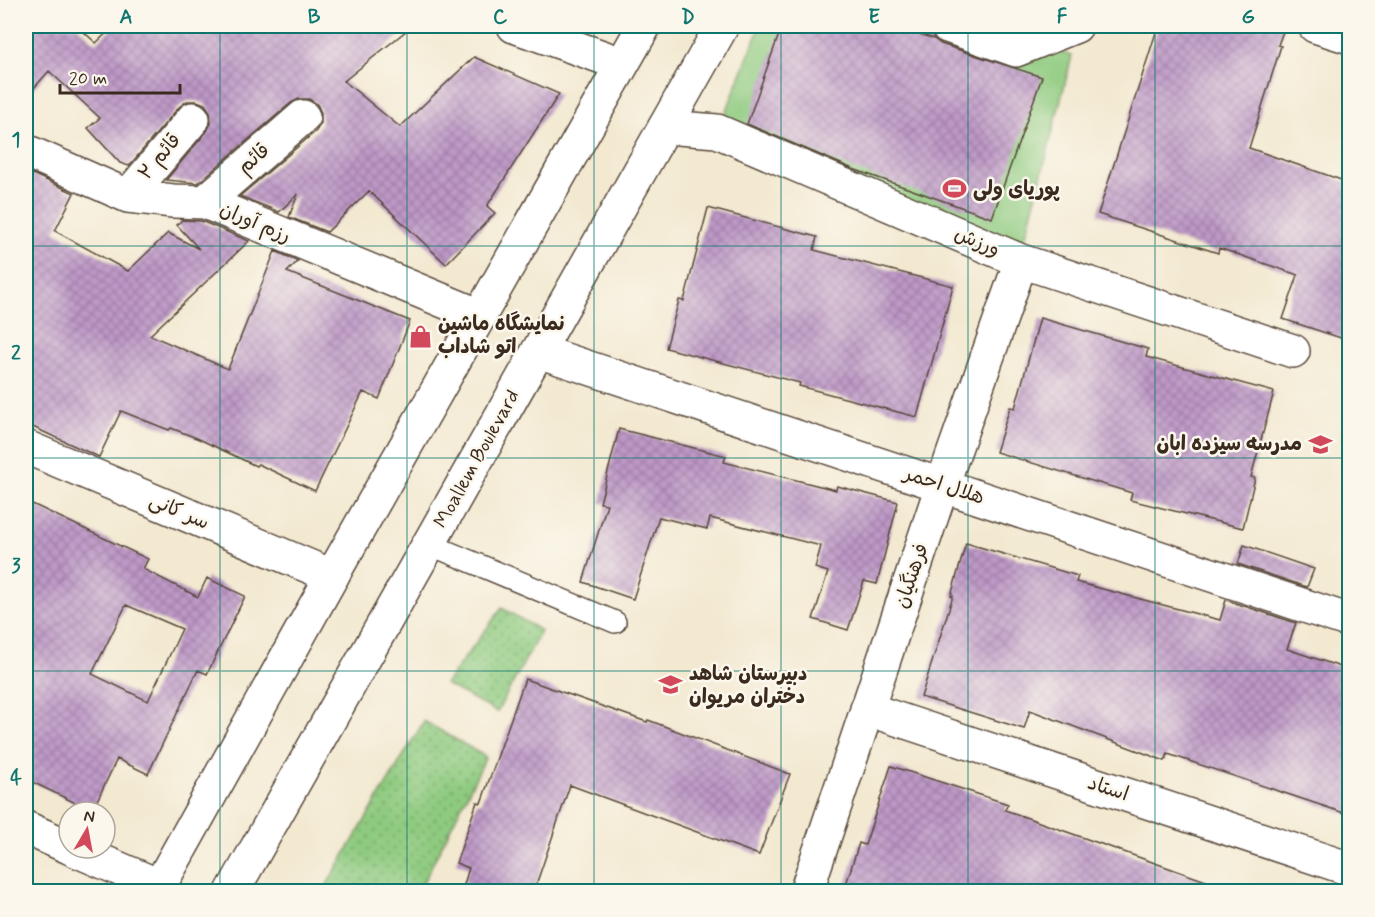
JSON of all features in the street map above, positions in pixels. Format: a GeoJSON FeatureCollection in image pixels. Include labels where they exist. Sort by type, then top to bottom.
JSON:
{"type":"FeatureCollection","features":[{"type":"Feature","properties":{"kind":"street"},"geometry":{"type":"LineString","coordinates":[[514,26],[622,64]]}},
{"type":"Feature","properties":{"kind":"street"},"geometry":{"type":"LineString","coordinates":[[95,860],[157,889],[644,26]]}},
{"type":"Feature","properties":{"kind":"street","name":"Moallem Boulevard"},"geometry":{"type":"LineString","coordinates":[[232,891],[723,26]]}},
{"type":"Feature","properties":{"kind":"street"},"geometry":{"type":"LineString","coordinates":[[947,26],[1016,50],[1076,26]]}},
{"type":"Feature","properties":{"kind":"street"},"geometry":{"type":"LineString","coordinates":[[1315,26],[1350,37]]}},
{"type":"Feature","properties":{"kind":"street","name":"قائم"},"geometry":{"type":"LineString","coordinates":[[205,202],[303,117]]}},
{"type":"Feature","properties":{"kind":"street","name":"قائم ۲"},"geometry":{"type":"LineString","coordinates":[[128,196],[193,119]]}},
{"type":"Feature","properties":{"kind":"street","name":"ورزش"},"geometry":{"type":"LineString","coordinates":[[665,128],[717,131],[1021,261],[1293,351]]}},
{"type":"Feature","properties":{"kind":"street","name":"رزم آوران"},"geometry":{"type":"LineString","coordinates":[[26,152],[128,196],[205,202],[480,316]]}},
{"type":"Feature","properties":{"kind":"street","name":"فرهنگیان"},"geometry":{"type":"LineString","coordinates":[[806,891],[942,486],[1021,261]]}},
{"type":"Feature","properties":{"kind":"street","name":"هلال احمر"},"geometry":{"type":"LineString","coordinates":[[538,351],[1350,621]]}},
{"type":"Feature","properties":{"kind":"street","name":"سر کانی"},"geometry":{"type":"LineString","coordinates":[[26,447],[332,576]]}},
{"type":"Feature","properties":{"kind":"street","name":"استاد"},"geometry":{"type":"LineString","coordinates":[[867,709],[1350,869]]}},
{"type":"Feature","properties":{"kind":"street"},"geometry":{"type":"LineString","coordinates":[[26,828],[57,842]]}},
{"type":"Feature","properties":{"kind":"lane"},"geometry":{"type":"LineString","coordinates":[[429,544],[615,622]]}},
{"type":"Feature","properties":{"kind":"green space","name":"پوریای ولی"},"geometry":{"type":"Polygon","coordinates":[[[760,26],[988,26],[1072,56],[1023,247],[719,130],[760,26]]]}},
{"type":"Feature","properties":{"kind":"green space"},"geometry":{"type":"Polygon","coordinates":[[[502,608],[541,631],[497,712],[445,684],[502,608]]]}},
{"type":"Feature","properties":{"kind":"green space"},"geometry":{"type":"Polygon","coordinates":[[[424,721],[486,757],[419,891],[323,891],[424,721]]]}},
{"type":"Feature","properties":{"kind":"building"},"geometry":{"type":"Polygon","coordinates":[[[34,26],[77,26],[96,43],[114,26],[412,26],[344,81],[400,127],[474,57],[559,94],[487,206],[495,213],[446,264],[369,191],[327,232],[289,217],[298,194],[279,212],[240,196],[316,131],[321,123],[321,113],[317,104],[309,99],[299,99],[291,103],[198,183],[166,180],[207,131],[211,123],[210,112],[205,104],[197,101],[187,101],[179,107],[129,166],[120,163],[88,128],[100,118],[49,71],[26,97],[26,35],[34,26]]]}},
{"type":"Feature","properties":{"kind":"building","name":"پوریای ولی"},"geometry":{"type":"Polygon","coordinates":[[[782,26],[895,26],[934,39],[941,44],[1042,77],[992,218],[853,169],[747,124],[782,26]]]}},
{"type":"Feature","properties":{"kind":"building"},"geometry":{"type":"Polygon","coordinates":[[[1158,26],[1285,26],[1278,45],[1281,46],[1249,148],[1350,183],[1350,341],[1283,319],[1298,275],[1219,248],[1218,253],[1098,214],[1158,26]]]}},
{"type":"Feature","properties":{"kind":"building"},"geometry":{"type":"Polygon","coordinates":[[[26,171],[74,193],[55,231],[128,271],[168,233],[199,249],[177,225],[182,220],[201,221],[249,241],[150,335],[228,369],[275,251],[298,261],[287,272],[410,321],[379,399],[363,392],[315,491],[199,439],[121,411],[99,457],[26,424],[26,171]]]}},
{"type":"Feature","properties":{"kind":"building"},"geometry":{"type":"Polygon","coordinates":[[[708,208],[817,237],[814,250],[953,286],[917,417],[666,348],[679,300],[684,301],[708,208]]]}},
{"type":"Feature","properties":{"kind":"building"},"geometry":{"type":"Polygon","coordinates":[[[1040,318],[1148,349],[1146,357],[1274,392],[1251,477],[1255,478],[1243,528],[1130,500],[1132,493],[996,452],[1010,407],[1015,408],[1040,318]]]}},
{"type":"Feature","properties":{"kind":"building"},"geometry":{"type":"Polygon","coordinates":[[[619,429],[726,456],[724,462],[836,490],[837,486],[898,502],[877,584],[864,581],[848,630],[813,619],[828,572],[815,568],[821,546],[710,518],[707,529],[659,517],[633,599],[583,582],[607,504],[600,503],[619,429]]]}},
{"type":"Feature","properties":{"kind":"building"},"geometry":{"type":"Polygon","coordinates":[[[26,501],[148,559],[143,569],[198,597],[207,578],[245,596],[207,674],[198,670],[148,774],[117,759],[97,800],[69,800],[26,779],[26,501]],[[126,605],[92,674],[148,701],[182,629],[126,605]]]}},
{"type":"Feature","properties":{"kind":"building"},"geometry":{"type":"Polygon","coordinates":[[[966,543],[1078,576],[1076,582],[1220,620],[1226,600],[1296,623],[1287,649],[1350,670],[1350,815],[1168,754],[1165,761],[1030,710],[1024,729],[921,697],[953,596],[951,596],[966,543]]]}},
{"type":"Feature","properties":{"kind":"building"},"geometry":{"type":"Polygon","coordinates":[[[1244,545],[1314,569],[1307,587],[1238,564],[1244,545]]]}},
{"type":"Feature","properties":{"kind":"building"},"geometry":{"type":"Polygon","coordinates":[[[525,679],[647,722],[648,720],[790,774],[759,855],[570,785],[534,891],[462,891],[469,868],[456,863],[477,802],[481,803],[525,679]]]}},
{"type":"Feature","properties":{"kind":"building"},"geometry":{"type":"Polygon","coordinates":[[[891,766],[1008,804],[1005,810],[1220,886],[1219,891],[844,891],[859,843],[865,845],[891,766]]]}},
{"type":"Feature","properties":{"kind":"place","name":"پوریای ولی"},"geometry":{"type":"Point","coordinates":[955,189]}},
{"type":"Feature","properties":{"kind":"place","name":"نمایشگاه ماشین اتو شاداب"},"geometry":{"type":"Point","coordinates":[420,336]}},
{"type":"Feature","properties":{"kind":"place","name":"مدرسه سیزده ابان"},"geometry":{"type":"Point","coordinates":[1320,444]}},
{"type":"Feature","properties":{"kind":"place","name":"دبیرستان شاهد دختران مریوان"},"geometry":{"type":"Point","coordinates":[671,685]}}]}
